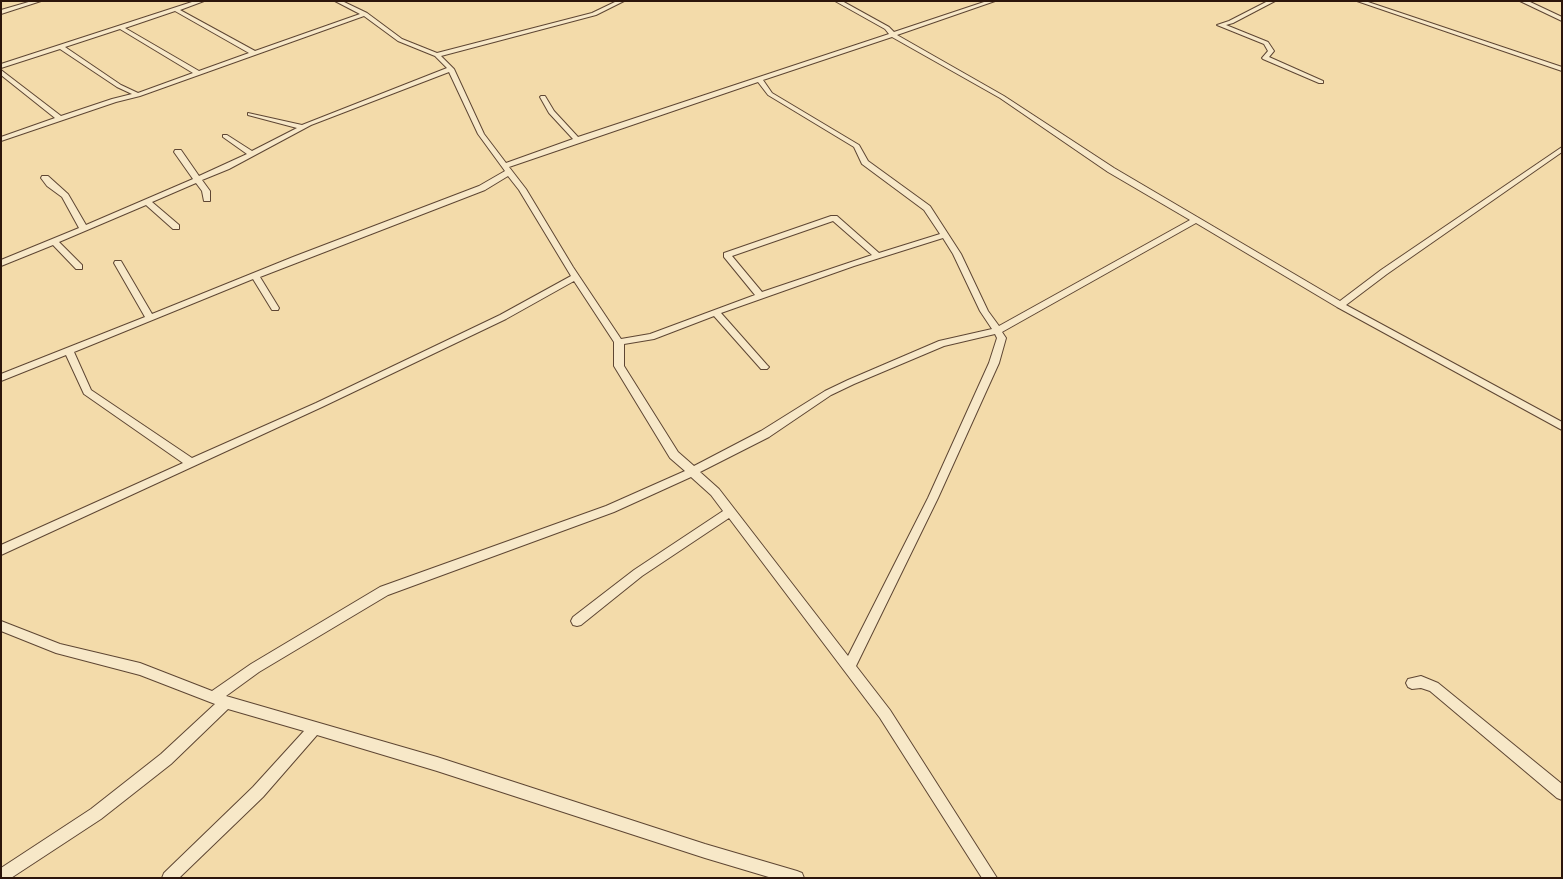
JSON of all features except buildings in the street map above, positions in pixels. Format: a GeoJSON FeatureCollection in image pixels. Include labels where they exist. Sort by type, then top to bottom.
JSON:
{"type":"FeatureCollection","features":[{"type":"Feature","properties":{"kind":"street"},"geometry":{"type":"LineString","coordinates":[[1,12],[38,1]]}},
{"type":"Feature","properties":{"kind":"street"},"geometry":{"type":"LineString","coordinates":[[1,66],[201,1]]}},
{"type":"Feature","properties":{"kind":"street"},"geometry":{"type":"LineString","coordinates":[[338,1],[365,14],[400,40],[437,55],[451,69],[481,134],[507,169],[619,342],[619,366],[674,455],[715,492],[885,714],[990,878]]}},
{"type":"Feature","properties":{"kind":"street"},"geometry":{"type":"LineString","coordinates":[[437,55],[594,14],[621,1]]}},
{"type":"Feature","properties":{"kind":"street"},"geometry":{"type":"LineString","coordinates":[[838,1],[887,28],[893,35],[1002,98],[1111,170],[1340,305],[1562,426]]}},
{"type":"Feature","properties":{"kind":"street"},"geometry":{"type":"LineString","coordinates":[[1,378],[255,276],[482,188],[507,169],[577,140],[992,1]]}},
{"type":"Feature","properties":{"kind":"street"},"geometry":{"type":"LineString","coordinates":[[1272,1],[1231,22],[1220,25],[1266,43],[1271,51],[1265,58],[1321,82]]}},
{"type":"Feature","properties":{"kind":"street"},"geometry":{"type":"LineString","coordinates":[[1360,1],[1562,69]]}},
{"type":"Feature","properties":{"kind":"street"},"geometry":{"type":"LineString","coordinates":[[1523,1],[1562,19]]}},
{"type":"Feature","properties":{"kind":"street"},"geometry":{"type":"LineString","coordinates":[[175,9],[253,54]]}},
{"type":"Feature","properties":{"kind":"street"},"geometry":{"type":"LineString","coordinates":[[1,139],[114,100],[138,95],[365,14]]}},
{"type":"Feature","properties":{"kind":"street"},"geometry":{"type":"LineString","coordinates":[[120,27],[197,73]]}},
{"type":"Feature","properties":{"kind":"street"},"geometry":{"type":"LineString","coordinates":[[61,47],[119,86],[138,95]]}},
{"type":"Feature","properties":{"kind":"street"},"geometry":{"type":"LineString","coordinates":[[1,263],[147,202],[252,154],[303,127],[451,69]]}},
{"type":"Feature","properties":{"kind":"street"},"geometry":{"type":"LineString","coordinates":[[1,72],[59,118]]}},
{"type":"Feature","properties":{"kind":"street"},"geometry":{"type":"LineString","coordinates":[[758,79],[770,94],[858,146],[865,162],[927,208],[957,254],[984,311],[1002,338],[994,363],[933,498],[849,667]]}},
{"type":"Feature","properties":{"kind":"street"},"geometry":{"type":"LineString","coordinates":[[543,97],[551,112],[577,140]]}},
{"type":"Feature","properties":{"kind":"street"},"geometry":{"type":"LineString","coordinates":[[250,114],[303,127]]}},
{"type":"Feature","properties":{"kind":"street"},"geometry":{"type":"LineString","coordinates":[[225,136],[252,154]]}},
{"type":"Feature","properties":{"kind":"street"},"geometry":{"type":"LineString","coordinates":[[1340,305],[1384,272],[1562,149]]}},
{"type":"Feature","properties":{"kind":"street"},"geometry":{"type":"LineString","coordinates":[[178,152],[206,190],[207,199]]}},
{"type":"Feature","properties":{"kind":"street"},"geometry":{"type":"LineString","coordinates":[[45,178],[65,196],[84,229]]}},
{"type":"Feature","properties":{"kind":"street"},"geometry":{"type":"LineString","coordinates":[[147,202],[176,227]]}},
{"type":"Feature","properties":{"kind":"street"},"geometry":{"type":"LineString","coordinates":[[761,296],[727,254],[834,218],[878,256]]}},
{"type":"Feature","properties":{"kind":"street"},"geometry":{"type":"LineString","coordinates":[[1,876],[96,814],[166,759],[220,699],[255,668],[384,591],[610,509],[692,472],[765,434],[828,392],[845,384],[942,343],[997,332],[1196,220]]}},
{"type":"Feature","properties":{"kind":"street"},"geometry":{"type":"LineString","coordinates":[[619,342],[651,337],[761,296],[944,235]]}},
{"type":"Feature","properties":{"kind":"street"},"geometry":{"type":"LineString","coordinates":[[54,241],[79,267]]}},
{"type":"Feature","properties":{"kind":"street"},"geometry":{"type":"LineString","coordinates":[[118,263],[150,318]]}},
{"type":"Feature","properties":{"kind":"street"},"geometry":{"type":"LineString","coordinates":[[255,276],[275,308]]}},
{"type":"Feature","properties":{"kind":"street"},"geometry":{"type":"LineString","coordinates":[[1,550],[319,405],[503,317],[576,277]]}},
{"type":"Feature","properties":{"kind":"street"},"geometry":{"type":"LineString","coordinates":[[716,312],[764,367]]}},
{"type":"Feature","properties":{"kind":"street"},"geometry":{"type":"LineString","coordinates":[[69,351],[87,392],[190,463]]}},
{"type":"Feature","properties":{"kind":"street"},"geometry":{"type":"LineString","coordinates":[[577,621],[638,573],[730,512]]}},
{"type":"Feature","properties":{"kind":"street"},"geometry":{"type":"LineString","coordinates":[[1,626],[60,649],[140,670],[220,699],[437,764],[705,851],[797,878]]}},
{"type":"Feature","properties":{"kind":"street"},"geometry":{"type":"LineString","coordinates":[[1412,683],[1420,682],[1434,687],[1562,793]]}},
{"type":"Feature","properties":{"kind":"street"},"geometry":{"type":"LineString","coordinates":[[169,878],[258,792],[315,728]]}}]}
